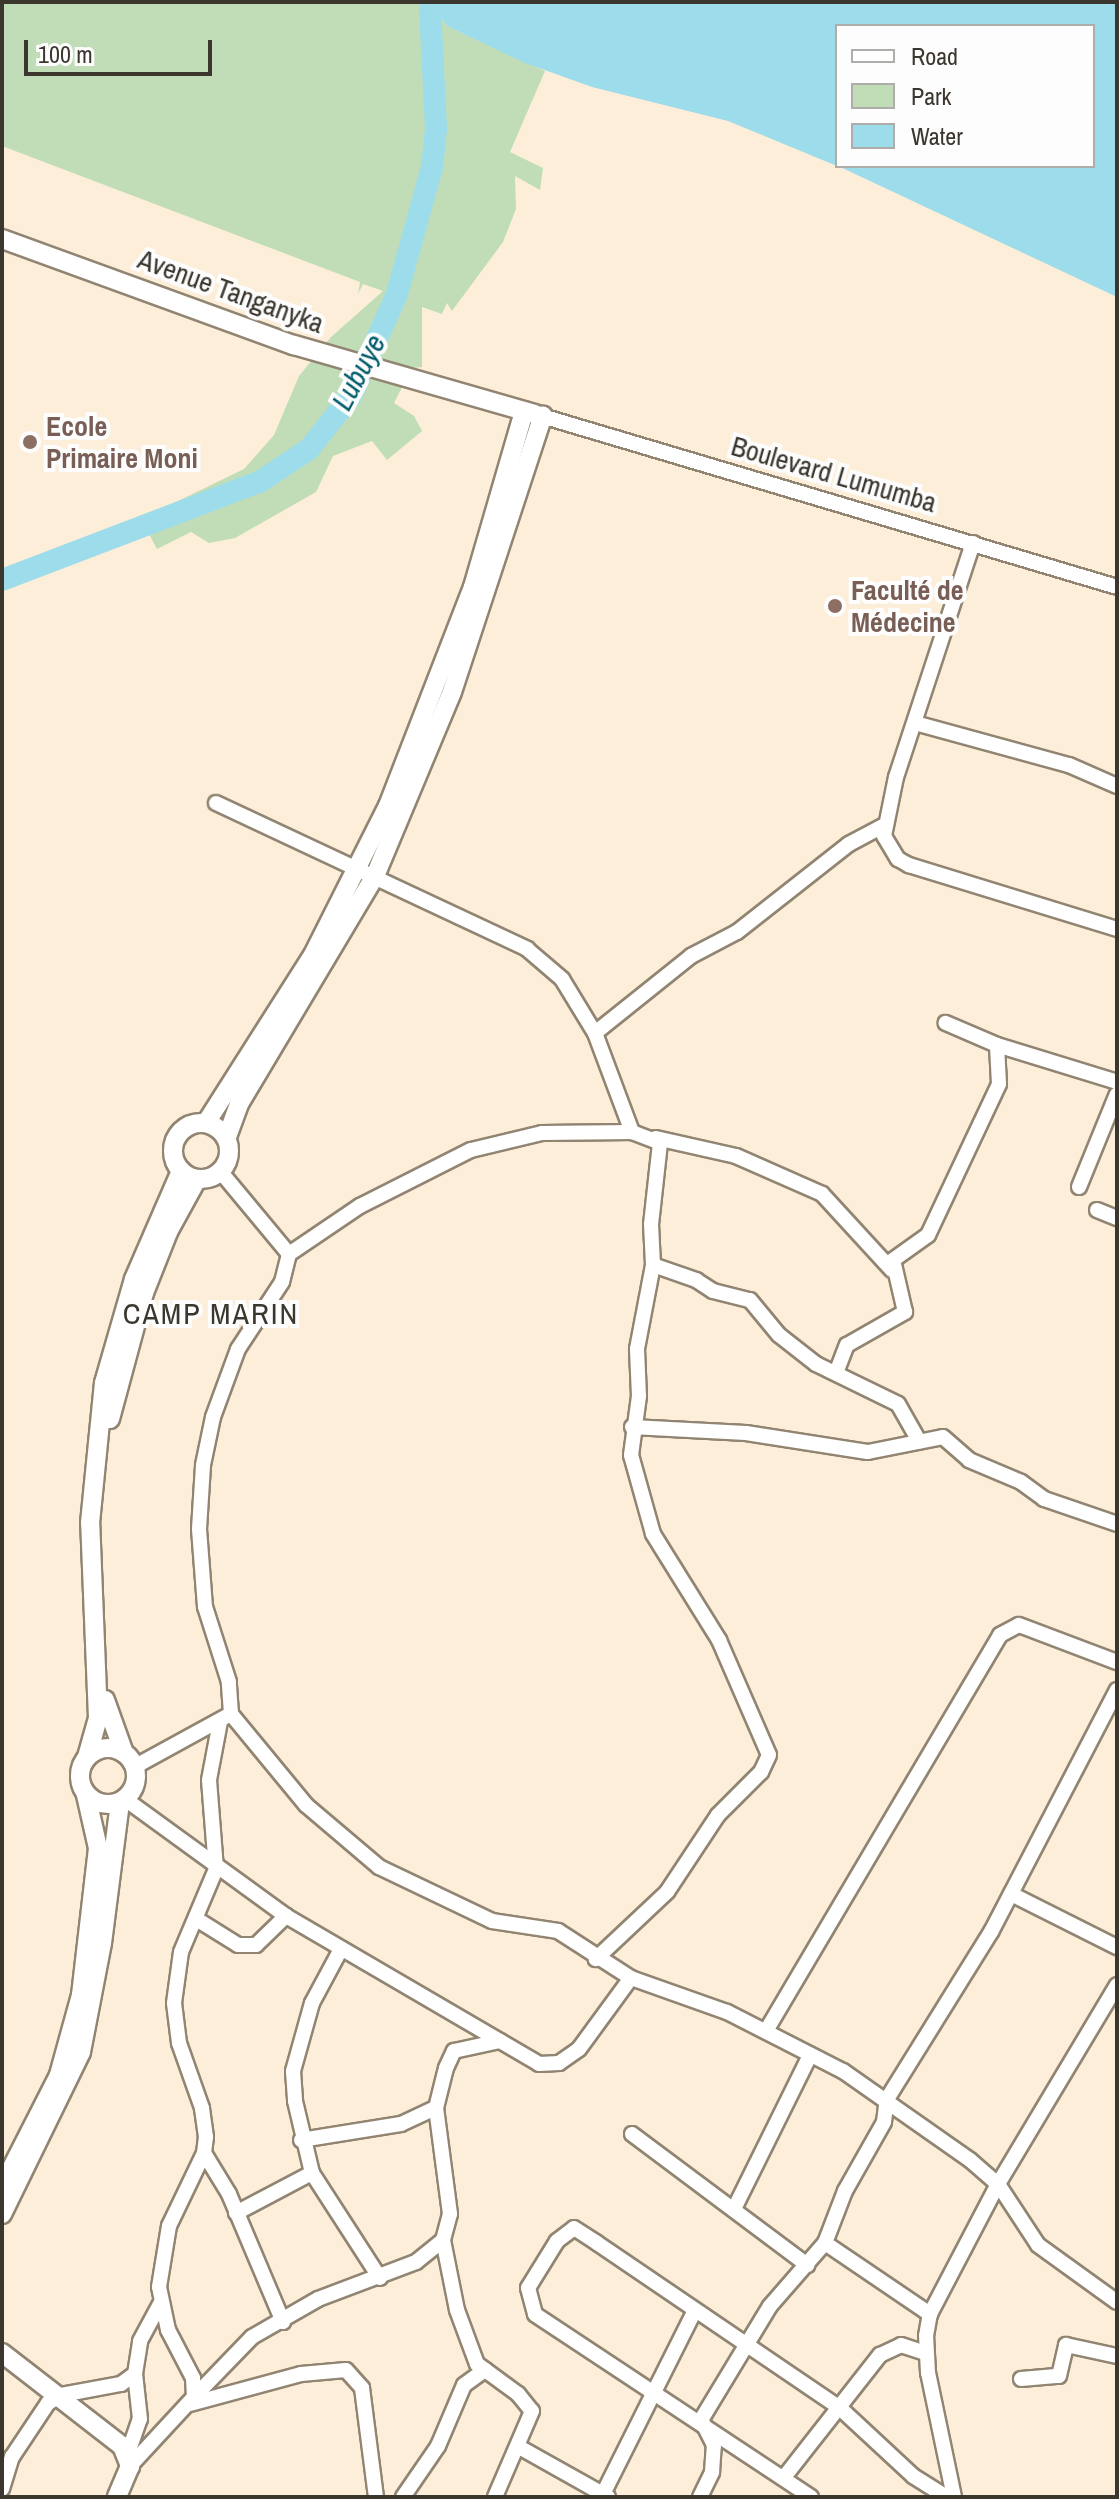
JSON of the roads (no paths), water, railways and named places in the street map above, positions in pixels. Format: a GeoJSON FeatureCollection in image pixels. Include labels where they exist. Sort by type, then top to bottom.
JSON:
{"type":"FeatureCollection","features":[{"type":"Feature","properties":{"kind":"street","name":"Avenue Tanganyka"},"geometry":{"type":"LineString","coordinates":[[2,239],[294,345],[534,414]]}},
{"type":"Feature","properties":{"kind":"street","name":"Boulevard Lumumba"},"geometry":{"type":"LineString","coordinates":[[534,414],[1117,587]]}},
{"type":"Feature","properties":{"kind":"street"},"geometry":{"type":"LineString","coordinates":[[206,1123],[313,955],[357,868],[455,640],[534,414]]}},
{"type":"Feature","properties":{"kind":"street"},"geometry":{"type":"LineString","coordinates":[[189,1175],[221,1172],[229,1161],[227,1137],[239,1104],[375,876],[452,692],[534,414]]}},
{"type":"Feature","properties":{"kind":"street"},"geometry":{"type":"LineString","coordinates":[[973,543],[883,826],[889,849],[909,865],[1117,929]]}},
{"type":"Feature","properties":{"kind":"street"},"geometry":{"type":"LineString","coordinates":[[915,723],[1069,765],[1117,786]]}},
{"type":"Feature","properties":{"kind":"street"},"geometry":{"type":"LineString","coordinates":[[216,803],[527,949],[562,979],[595,1033],[632,1132]]}},
{"type":"Feature","properties":{"kind":"street"},"geometry":{"type":"LineString","coordinates":[[595,1033],[691,956],[737,932],[849,844],[883,826]]}},
{"type":"Feature","properties":{"kind":"street"},"geometry":{"type":"LineString","coordinates":[[946,1023],[997,1045],[1117,1082]]}},
{"type":"Feature","properties":{"kind":"street"},"geometry":{"type":"LineString","coordinates":[[892,1270],[901,1252],[928,1235],[981,1128],[999,1084],[997,1045]]}},
{"type":"Feature","properties":{"kind":"street"},"geometry":{"type":"LineString","coordinates":[[1079,1187],[1117,1094]]}},
{"type":"Feature","properties":{"kind":"street"},"geometry":{"type":"LineString","coordinates":[[189,1175],[174,1158],[176,1135],[191,1124],[206,1123],[227,1137]]}},
{"type":"Feature","properties":{"kind":"street"},"geometry":{"type":"LineString","coordinates":[[283,2322],[236,2213],[204,2153],[202,2108],[179,2043],[174,2003],[181,1952],[198,1920],[216,1869],[209,1780],[225,1718],[229,1682],[205,1607],[199,1529],[203,1465],[238,1349],[282,1282],[289,1254],[360,1206],[471,1150],[542,1133],[632,1132],[736,1156],[822,1194],[892,1270],[905,1312],[847,1345],[836,1373]]}},
{"type":"Feature","properties":{"kind":"street"},"geometry":{"type":"LineString","coordinates":[[596,1959],[667,1892],[718,1815],[761,1772],[769,1755],[719,1640],[653,1534],[631,1455],[632,1427],[639,1396],[637,1349],[653,1265],[656,1138]]}},
{"type":"Feature","properties":{"kind":"street"},"geometry":{"type":"LineString","coordinates":[[221,1172],[289,1254]]}},
{"type":"Feature","properties":{"kind":"street"},"geometry":{"type":"LineString","coordinates":[[2,2187],[59,2075],[81,1995],[98,1848],[80,1776],[98,1718],[90,1523],[104,1383],[134,1279],[189,1175]]}},
{"type":"Feature","properties":{"kind":"street"},"geometry":{"type":"LineString","coordinates":[[2,2214],[81,2052],[100,1956],[122,1801],[135,1786],[129,1760],[104,1696],[102,1472],[113,1402],[144,1293],[189,1175]]}},
{"type":"Feature","properties":{"kind":"street"},"geometry":{"type":"LineString","coordinates":[[1097,1210],[1117,1218]]}},
{"type":"Feature","properties":{"kind":"street"},"geometry":{"type":"LineString","coordinates":[[653,1265],[696,1280],[713,1291],[750,1300],[779,1335],[836,1373],[898,1404],[919,1441]]}},
{"type":"Feature","properties":{"kind":"street"},"geometry":{"type":"LineString","coordinates":[[632,1427],[746,1433],[840,1450],[887,1450],[943,1437],[969,1460],[1021,1482],[1044,1499],[1117,1524]]}},
{"type":"Feature","properties":{"kind":"street"},"geometry":{"type":"LineString","coordinates":[[766,2031],[1000,1635],[1019,1625],[1117,1662]]}},
{"type":"Feature","properties":{"kind":"street"},"geometry":{"type":"LineString","coordinates":[[701,2420],[770,2306],[825,2243],[845,2191],[884,2122],[887,2099],[1011,1894],[1117,1690]]}},
{"type":"Feature","properties":{"kind":"street"},"geometry":{"type":"LineString","coordinates":[[129,1760],[225,1718]]}},
{"type":"Feature","properties":{"kind":"street"},"geometry":{"type":"LineString","coordinates":[[225,1718],[306,1805],[379,1867],[492,1921],[558,1931],[596,1959],[631,1978],[766,2031],[887,2099],[998,2184],[1038,2245],[1117,2302]]}},
{"type":"Feature","properties":{"kind":"street"},"geometry":{"type":"LineString","coordinates":[[87,1757],[105,1748],[129,1760]]}},
{"type":"Feature","properties":{"kind":"street"},"geometry":{"type":"LineString","coordinates":[[86,1795],[96,1802],[122,1801],[286,1916],[539,2064],[559,2063],[579,2049],[631,1978]]}},
{"type":"Feature","properties":{"kind":"street"},"geometry":{"type":"LineString","coordinates":[[1011,1894],[1117,1947]]}},
{"type":"Feature","properties":{"kind":"street"},"geometry":{"type":"LineString","coordinates":[[198,1920],[238,1945],[256,1945],[286,1916]]}},
{"type":"Feature","properties":{"kind":"street"},"geometry":{"type":"LineString","coordinates":[[341,1949],[312,2003],[293,2071],[301,2140],[312,2173],[380,2278]]}},
{"type":"Feature","properties":{"kind":"street"},"geometry":{"type":"LineString","coordinates":[[954,2497],[926,2353],[930,2314],[998,2184],[1117,1985]]}},
{"type":"Feature","properties":{"kind":"street"},"geometry":{"type":"LineString","coordinates":[[495,2497],[519,2447],[530,2404],[477,2364],[457,2310],[443,2240],[450,2214],[436,2108],[454,2051],[500,2041]]}},
{"type":"Feature","properties":{"kind":"street"},"geometry":{"type":"LineString","coordinates":[[734,2209],[810,2055]]}},
{"type":"Feature","properties":{"kind":"street"},"geometry":{"type":"LineString","coordinates":[[301,2140],[401,2124],[436,2108]]}},
{"type":"Feature","properties":{"kind":"street"},"geometry":{"type":"LineString","coordinates":[[632,2134],[807,2265]]}},
{"type":"Feature","properties":{"kind":"street"},"geometry":{"type":"LineString","coordinates":[[192,2400],[193,2378],[160,2304],[162,2248],[204,2153]]}},
{"type":"Feature","properties":{"kind":"street"},"geometry":{"type":"LineString","coordinates":[[236,2213],[312,2173]]}},
{"type":"Feature","properties":{"kind":"street"},"geometry":{"type":"LineString","coordinates":[[811,2497],[701,2420],[651,2391],[535,2314],[528,2288],[540,2262],[574,2228],[744,2347],[841,2409],[913,2476],[947,2497]]}},
{"type":"Feature","properties":{"kind":"street"},"geometry":{"type":"LineString","coordinates":[[129,2461],[252,2337],[283,2322],[318,2299],[416,2262],[443,2240]]}},
{"type":"Feature","properties":{"kind":"street"},"geometry":{"type":"LineString","coordinates":[[825,2243],[930,2314]]}},
{"type":"Feature","properties":{"kind":"street"},"geometry":{"type":"LineString","coordinates":[[117,2497],[140,2419],[135,2374],[140,2341],[160,2304]]}},
{"type":"Feature","properties":{"kind":"street"},"geometry":{"type":"LineString","coordinates":[[519,2447],[605,2496],[651,2391],[694,2312]]}},
{"type":"Feature","properties":{"kind":"street"},"geometry":{"type":"LineString","coordinates":[[785,2476],[889,2349],[901,2345],[926,2353]]}},
{"type":"Feature","properties":{"kind":"street"},"geometry":{"type":"LineString","coordinates":[[1021,2379],[1059,2376],[1066,2345],[1117,2356]]}},
{"type":"Feature","properties":{"kind":"street"},"geometry":{"type":"LineString","coordinates":[[2,2353],[103,2427],[129,2461]]}},
{"type":"Feature","properties":{"kind":"street"},"geometry":{"type":"LineString","coordinates":[[192,2400],[301,2374],[346,2370],[362,2388],[376,2497]]}},
{"type":"Feature","properties":{"kind":"street"},"geometry":{"type":"LineString","coordinates":[[403,2497],[438,2446],[464,2385],[485,2370]]}},
{"type":"Feature","properties":{"kind":"street"},"geometry":{"type":"LineString","coordinates":[[2,2489],[12,2457],[48,2403],[61,2395],[121,2384],[135,2374]]}},
{"type":"Feature","properties":{"kind":"street"},"geometry":{"type":"LineString","coordinates":[[700,2497],[712,2472],[714,2445],[701,2420]]}},
{"type":"Feature","properties":{"kind":"water"},"geometry":{"type":"Polygon","coordinates":[[[429,2],[1117,2],[1117,297],[842,168],[1095,168],[1095,24],[835,24],[835,165],[728,121],[592,87],[525,63],[447,26],[429,2]]]}},
{"type":"Feature","properties":{"kind":"waterway","name":"Lubuye"},"geometry":{"type":"LineString","coordinates":[[2,580],[261,481],[309,449],[351,396],[397,294],[432,167],[436,129],[430,8]]}},
{"type":"Feature","properties":{"kind":"place","name":"Ecole Primaire Moni"},"geometry":{"type":"Point","coordinates":[30,442]}},
{"type":"Feature","properties":{"kind":"place","name":"Faculté de Médecine"},"geometry":{"type":"Point","coordinates":[835,606]}},
{"type":"Feature","properties":{"kind":"district","name":"CAMP MARIN"},"geometry":{"type":"Point","coordinates":[211,1313]}}]}
